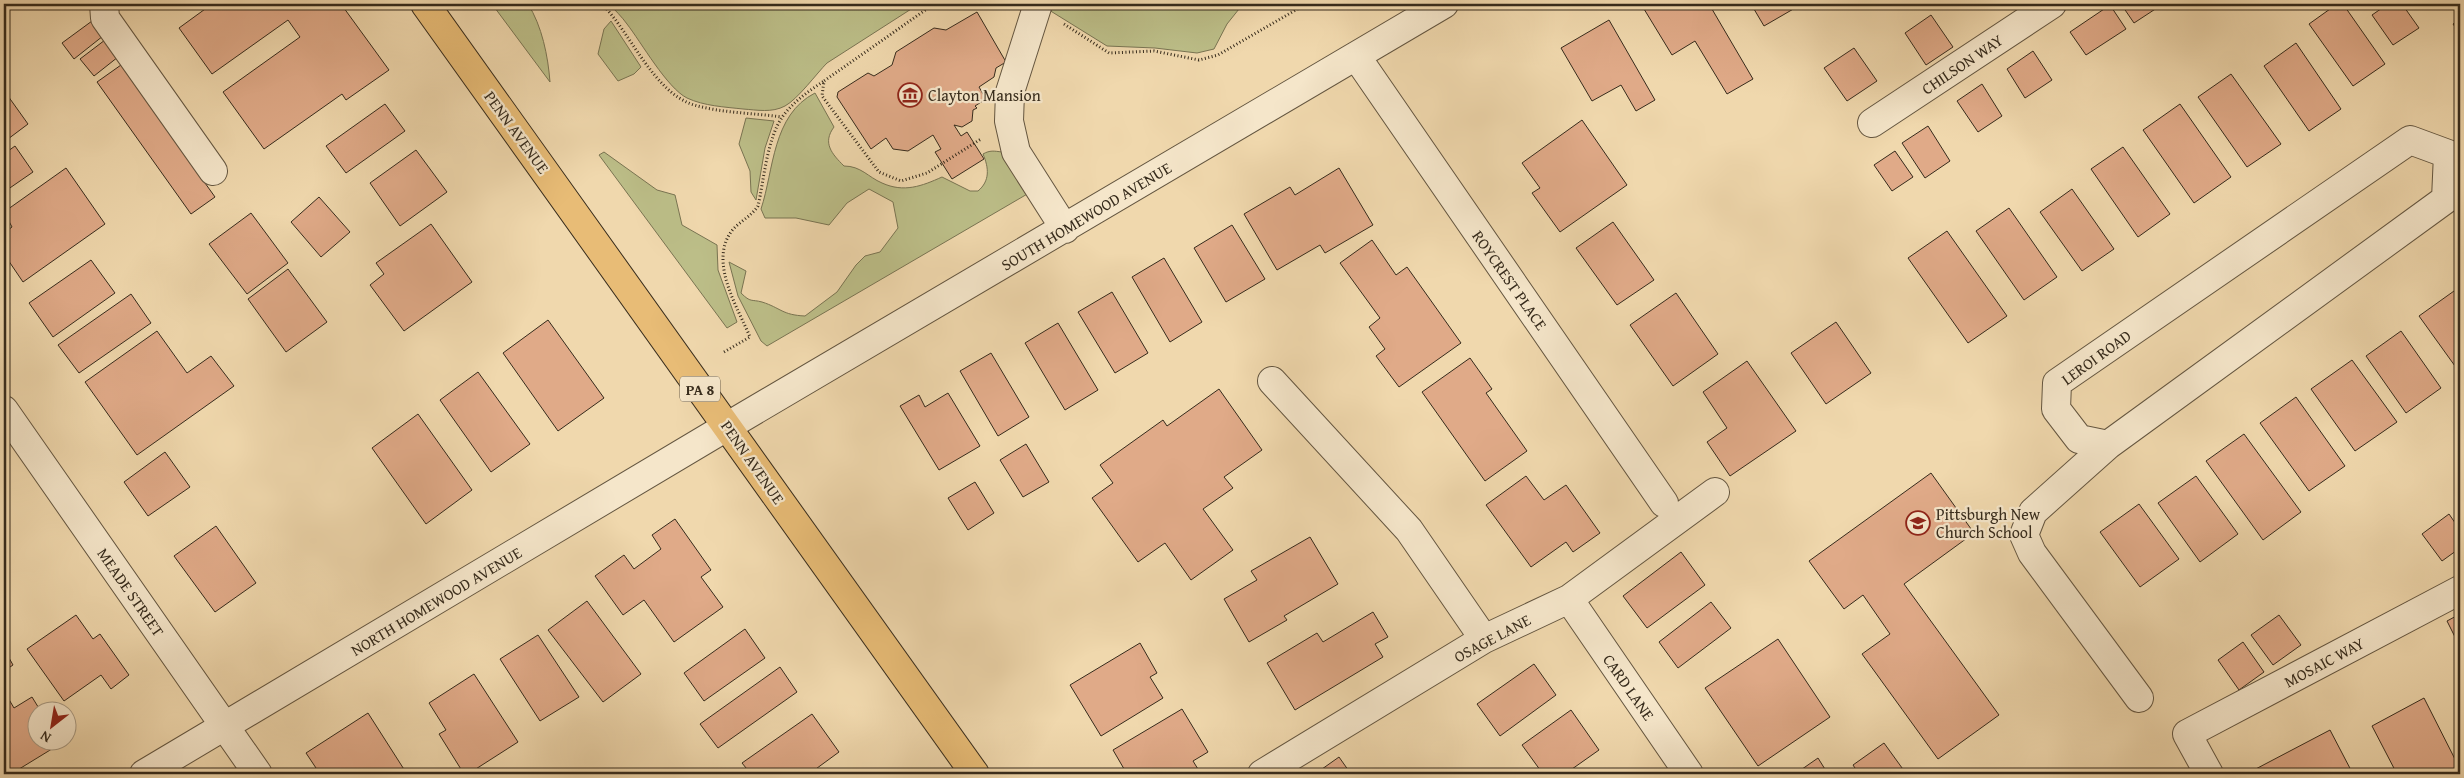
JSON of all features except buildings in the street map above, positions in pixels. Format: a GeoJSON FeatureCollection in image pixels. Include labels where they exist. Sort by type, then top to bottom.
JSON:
{"type":"FeatureCollection","features":[{"type":"Feature","properties":{"kind":"highway","name":"PENN AVENUE"},"geometry":{"type":"LineString","coordinates":[[426,4],[975,774]]}},
{"type":"Feature","properties":{"kind":"street"},"geometry":{"type":"LineString","coordinates":[[104,4],[105,18],[213,171]]}},
{"type":"Feature","properties":{"kind":"street","name":"SOUTH HOMEWOOD AVENUE"},"geometry":{"type":"LineString","coordinates":[[728,426],[1444,4]]}},
{"type":"Feature","properties":{"kind":"street","name":"CHILSON WAY"},"geometry":{"type":"LineString","coordinates":[[1872,123],[2052,4]]}},
{"type":"Feature","properties":{"kind":"street"},"geometry":{"type":"LineString","coordinates":[[1037,8],[1010,92],[1009,121],[1016,152],[1065,229]]}},
{"type":"Feature","properties":{"kind":"street","name":"ROYCREST PLACE"},"geometry":{"type":"LineString","coordinates":[[1356,56],[1664,503]]}},
{"type":"Feature","properties":{"kind":"street","name":"LEROI ROAD"},"geometry":{"type":"LineString","coordinates":[[2410,140],[2454,149],[2446,199],[2108,445],[2079,439],[2056,409],[2057,383],[2410,140]]}},
{"type":"Feature","properties":{"kind":"street"},"geometry":{"type":"LineString","coordinates":[[1272,381],[1409,530],[1484,639]]}},
{"type":"Feature","properties":{"kind":"street","name":"MEADE STREET"},"geometry":{"type":"LineString","coordinates":[[4,410],[258,774]]}},
{"type":"Feature","properties":{"kind":"street","name":"NORTH HOMEWOOD AVENUE"},"geometry":{"type":"LineString","coordinates":[[144,774],[226,727],[728,426]]}},
{"type":"Feature","properties":{"kind":"street"},"geometry":{"type":"LineString","coordinates":[[2108,445],[2033,512],[2024,535],[2032,553],[2139,698]]}},
{"type":"Feature","properties":{"kind":"street","name":"OSAGE LANE"},"geometry":{"type":"LineString","coordinates":[[1262,774],[1484,639],[1569,599],[1716,492]]}},
{"type":"Feature","properties":{"kind":"street","name":"MOSAIC WAY"},"geometry":{"type":"LineString","coordinates":[[2209,774],[2187,734],[2460,590]]}},
{"type":"Feature","properties":{"kind":"street","name":"CARD LANE"},"geometry":{"type":"LineString","coordinates":[[1569,599],[1690,774]]}},
{"type":"Feature","properties":{"kind":"path"},"geometry":{"type":"LineString","coordinates":[[602,4],[613,15],[650,68],[665,86],[680,98],[693,104],[717,110],[782,117]]}},
{"type":"Feature","properties":{"kind":"path"},"geometry":{"type":"LineString","coordinates":[[724,352],[750,337],[722,265],[724,249],[731,232],[754,213],[758,206],[773,138],[782,117],[802,96],[934,4]]}},
{"type":"Feature","properties":{"kind":"path"},"geometry":{"type":"LineString","coordinates":[[1037,8],[1109,53],[1154,52],[1199,60],[1218,55],[1306,4]]}},
{"type":"Feature","properties":{"kind":"path"},"geometry":{"type":"LineString","coordinates":[[824,81],[822,96],[879,172],[901,181],[927,173],[1009,121]]}},
{"type":"Feature","properties":{"kind":"green space"},"geometry":{"type":"Polygon","coordinates":[[[492,4],[528,4],[544,42],[550,82],[492,4]]]}},
{"type":"Feature","properties":{"kind":"green space"},"geometry":{"type":"Polygon","coordinates":[[[609,4],[919,4],[827,63],[790,103],[775,110],[764,110],[700,103],[679,93],[663,75],[625,21],[609,4]]]}},
{"type":"Feature","properties":{"kind":"green space"},"geometry":{"type":"Polygon","coordinates":[[[1051,4],[1243,4],[1227,24],[1214,49],[1197,53],[1155,48],[1107,46],[1049,10],[1051,4]]]}},
{"type":"Feature","properties":{"kind":"green space"},"geometry":{"type":"Polygon","coordinates":[[[611,21],[641,67],[634,74],[618,81],[598,54],[604,29],[611,21]]]}},
{"type":"Feature","properties":{"kind":"green space"},"geometry":{"type":"Polygon","coordinates":[[[815,93],[834,127],[829,138],[830,148],[844,166],[860,170],[877,181],[898,188],[913,187],[942,177],[970,191],[978,191],[985,183],[987,174],[983,154],[990,151],[1002,152],[1029,193],[767,346],[761,341],[738,296],[729,262],[746,271],[741,293],[747,298],[768,304],[791,314],[805,316],[837,292],[856,265],[865,256],[880,252],[898,228],[893,202],[869,189],[847,203],[829,225],[796,218],[765,218],[761,209],[772,161],[782,129],[790,115],[801,103],[815,93]]]}},
{"type":"Feature","properties":{"kind":"green space"},"geometry":{"type":"Polygon","coordinates":[[[746,118],[774,121],[765,148],[756,200],[751,192],[750,171],[739,144],[746,118]]]}},
{"type":"Feature","properties":{"kind":"green space"},"geometry":{"type":"Polygon","coordinates":[[[604,152],[657,190],[675,195],[682,225],[717,245],[718,270],[737,322],[727,328],[599,155],[604,152]]]}},
{"type":"Feature","properties":{"kind":"place","name":"Clayton Mansion"},"geometry":{"type":"Point","coordinates":[910,95]}},
{"type":"Feature","properties":{"kind":"place","name":"Pittsburgh New Church School"},"geometry":{"type":"Point","coordinates":[1918,523]}}]}
